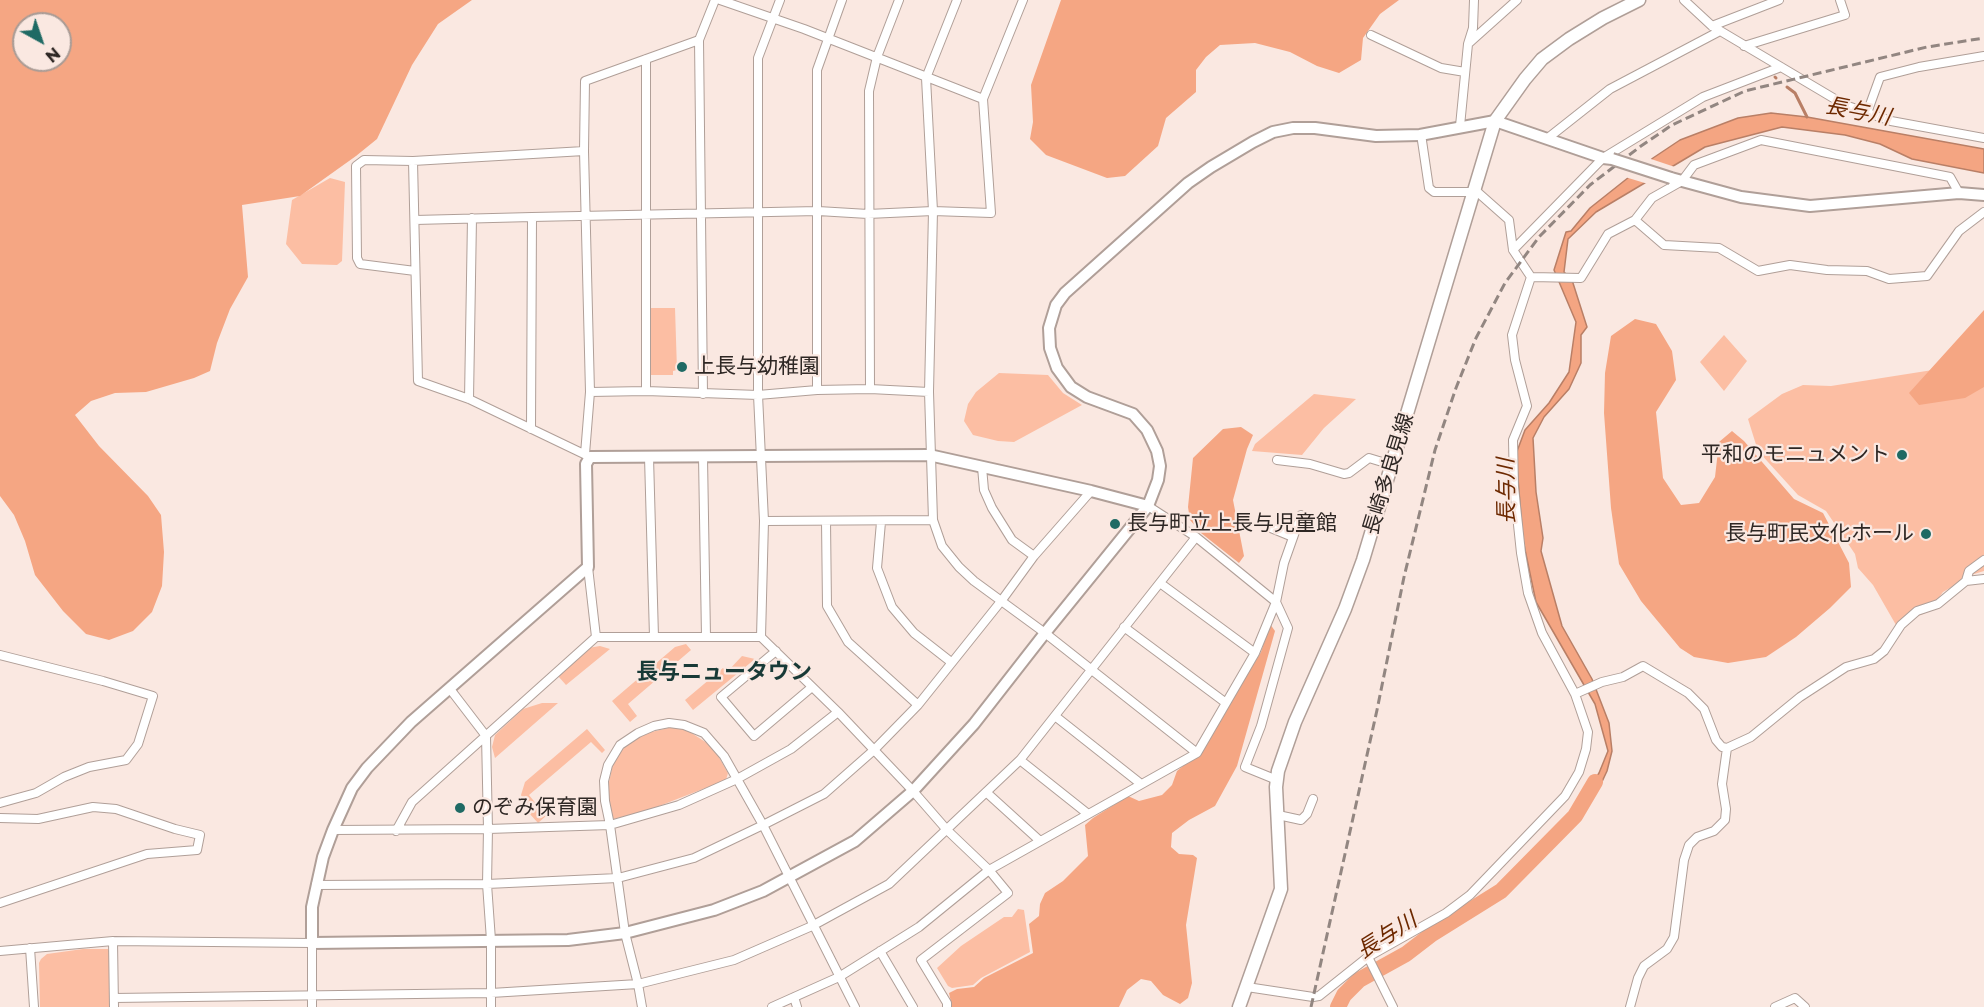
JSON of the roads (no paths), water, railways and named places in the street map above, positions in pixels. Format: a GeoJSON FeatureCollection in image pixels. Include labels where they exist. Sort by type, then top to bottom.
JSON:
{"type":"FeatureCollection","features":[{"type":"Feature","properties":{"kind":"main road","name":"長崎多良見線"},"geometry":{"type":"LineString","coordinates":[[1239,1007],[1281,889],[1278,771],[1295,722],[1363,560],[1495,121],[1542,59],[1603,18],[1639,0]]}},
{"type":"Feature","properties":{"kind":"street"},"geometry":{"type":"LineString","coordinates":[[703,394],[699,40],[717,0],[773,18],[983,99]]}},
{"type":"Feature","properties":{"kind":"street"},"geometry":{"type":"LineString","coordinates":[[761,637],[764,521],[758,395],[758,58],[780,0]]}},
{"type":"Feature","properties":{"kind":"street"},"geometry":{"type":"LineString","coordinates":[[817,390],[817,70],[826,39],[842,0]]}},
{"type":"Feature","properties":{"kind":"street"},"geometry":{"type":"LineString","coordinates":[[870,389],[869,91],[876,57],[898,0]]}},
{"type":"Feature","properties":{"kind":"street"},"geometry":{"type":"LineString","coordinates":[[957,0],[926,78],[933,211],[929,392],[929,455],[933,520],[942,546],[959,567],[1197,753]]}},
{"type":"Feature","properties":{"kind":"street"},"geometry":{"type":"LineString","coordinates":[[415,220],[818,211],[868,214],[933,211],[991,213],[983,99],[1023,0]]}},
{"type":"Feature","properties":{"kind":"street"},"geometry":{"type":"LineString","coordinates":[[1460,126],[1468,44],[1473,28],[1474,0]]}},
{"type":"Feature","properties":{"kind":"street"},"geometry":{"type":"LineString","coordinates":[[1468,44],[1517,0]]}},
{"type":"Feature","properties":{"kind":"street"},"geometry":{"type":"LineString","coordinates":[[1684,0],[1716,28],[1845,105],[1891,121],[1984,138]]}},
{"type":"Feature","properties":{"kind":"street"},"geometry":{"type":"LineString","coordinates":[[1548,138],[1610,89],[1716,28],[1779,0]]}},
{"type":"Feature","properties":{"kind":"street"},"geometry":{"type":"LineString","coordinates":[[1744,46],[1845,15],[1840,0]]}},
{"type":"Feature","properties":{"kind":"street"},"geometry":{"type":"LineString","coordinates":[[1371,35],[1441,68],[1465,72]]}},
{"type":"Feature","properties":{"kind":"street"},"geometry":{"type":"LineString","coordinates":[[596,637],[588,567],[586,464],[590,392],[584,151],[585,81],[699,40]]}},
{"type":"Feature","properties":{"kind":"street"},"geometry":{"type":"LineString","coordinates":[[1867,113],[1880,77],[1920,67],[1984,56]]}},
{"type":"Feature","properties":{"kind":"street"},"geometry":{"type":"LineString","coordinates":[[646,59],[648,216],[646,391]]}},
{"type":"Feature","properties":{"kind":"street"},"geometry":{"type":"LineString","coordinates":[[1513,250],[1607,158],[1703,97],[1780,67]]}},
{"type":"Feature","properties":{"kind":"street"},"geometry":{"type":"LineString","coordinates":[[0,951],[112,941],[312,943],[568,940],[625,933],[714,910],[763,891],[855,841],[913,791],[974,724],[1148,506],[1158,480],[1160,466],[1152,439],[1133,414],[1087,397],[1071,387],[1057,368],[1050,348],[1049,328],[1056,305],[1065,293],[1188,183],[1211,167],[1273,132],[1293,128],[1315,128],[1376,136],[1421,134],[1495,121],[1676,180],[1740,197],[1810,206],[1959,193],[1984,195]]}},
{"type":"Feature","properties":{"kind":"street"},"geometry":{"type":"LineString","coordinates":[[1421,134],[1429,188],[1434,192],[1473,190],[1509,220],[1513,250],[1531,277]]}},
{"type":"Feature","properties":{"kind":"street"},"geometry":{"type":"LineString","coordinates":[[1531,277],[1581,278],[1608,234],[1635,220],[1652,198],[1694,165],[1761,140],[1950,177],[1959,193]]}},
{"type":"Feature","properties":{"kind":"street"},"geometry":{"type":"LineString","coordinates":[[415,271],[360,264],[357,258],[356,166],[364,160],[413,161],[584,151]]}},
{"type":"Feature","properties":{"kind":"street"},"geometry":{"type":"LineString","coordinates":[[413,161],[418,381],[469,399],[588,456],[929,455],[1148,506],[1196,537],[1276,602],[1288,628],[1261,726],[1245,767],[1277,780]]}},
{"type":"Feature","properties":{"kind":"street"},"geometry":{"type":"LineString","coordinates":[[1635,220],[1664,245],[1719,248],[1758,271],[1790,265],[1827,270],[1867,271],[1889,279],[1927,276],[1959,231],[1984,212]]}},
{"type":"Feature","properties":{"kind":"street"},"geometry":{"type":"LineString","coordinates":[[469,399],[472,218]]}},
{"type":"Feature","properties":{"kind":"street"},"geometry":{"type":"LineString","coordinates":[[531,429],[532,218]]}},
{"type":"Feature","properties":{"kind":"street"},"geometry":{"type":"LineString","coordinates":[[1247,987],[1313,998],[1330,989],[1369,959],[1446,913],[1470,895],[1565,796],[1579,772],[1588,732],[1576,693],[1542,633],[1528,593],[1514,487],[1513,440],[1527,406],[1516,367],[1512,335],[1531,277]]}},
{"type":"Feature","properties":{"kind":"street"},"geometry":{"type":"LineString","coordinates":[[590,392],[646,391],[758,395],[817,390],[870,389],[929,392]]}},
{"type":"Feature","properties":{"kind":"street"},"geometry":{"type":"LineString","coordinates":[[649,457],[654,637]]}},
{"type":"Feature","properties":{"kind":"street"},"geometry":{"type":"LineString","coordinates":[[703,457],[706,637]]}},
{"type":"Feature","properties":{"kind":"street"},"geometry":{"type":"LineString","coordinates":[[1277,460],[1311,464],[1344,474],[1370,458],[1392,465]]}},
{"type":"Feature","properties":{"kind":"street"},"geometry":{"type":"LineString","coordinates":[[982,467],[984,490],[992,508],[1012,540],[1034,556]]}},
{"type":"Feature","properties":{"kind":"street"},"geometry":{"type":"LineString","coordinates":[[316,885],[487,884],[618,878],[694,858],[824,794],[874,750],[918,705],[1034,556],[1091,491]]}},
{"type":"Feature","properties":{"kind":"street"},"geometry":{"type":"LineString","coordinates":[[771,1007],[839,977],[919,927],[989,870],[1197,753],[1255,653],[1276,602],[1284,563],[1300,515]]}},
{"type":"Feature","properties":{"kind":"street"},"geometry":{"type":"LineString","coordinates":[[826,520],[827,606],[848,642],[918,705]]}},
{"type":"Feature","properties":{"kind":"street"},"geometry":{"type":"LineString","coordinates":[[764,521],[933,520]]}},
{"type":"Feature","properties":{"kind":"street"},"geometry":{"type":"LineString","coordinates":[[880,522],[877,568],[892,607],[914,633],[951,662]]}},
{"type":"Feature","properties":{"kind":"street"},"geometry":{"type":"LineString","coordinates":[[1270,528],[1293,537]]}},
{"type":"Feature","properties":{"kind":"street"},"geometry":{"type":"LineString","coordinates":[[112,941],[114,1003],[312,995],[491,993],[638,984],[734,960],[812,926],[889,884],[1020,760],[1196,537]]}},
{"type":"Feature","properties":{"kind":"street"},"geometry":{"type":"LineString","coordinates":[[1576,693],[1602,682],[1623,677],[1643,666],[1688,693],[1704,710],[1716,740],[1722,747],[1727,748],[1752,738],[1800,697],[1846,667],[1874,659],[1884,651],[1901,625],[1917,611],[1938,604],[1966,581],[1970,571],[1984,560]]}},
{"type":"Feature","properties":{"kind":"street"},"geometry":{"type":"LineString","coordinates":[[312,1007],[312,907],[316,885],[333,830],[352,788],[392,741],[588,567]]}},
{"type":"Feature","properties":{"kind":"street"},"geometry":{"type":"LineString","coordinates":[[1966,581],[1984,579]]}},
{"type":"Feature","properties":{"kind":"street"},"geometry":{"type":"LineString","coordinates":[[1160,583],[1255,653]]}},
{"type":"Feature","properties":{"kind":"street"},"geometry":{"type":"LineString","coordinates":[[1124,627],[1226,703]]}},
{"type":"Feature","properties":{"kind":"street"},"geometry":{"type":"LineString","coordinates":[[396,831],[411,802],[596,637],[761,637],[838,712],[947,830],[989,870],[1008,893],[921,960],[947,1003],[946,1007]]}},
{"type":"Feature","properties":{"kind":"street"},"geometry":{"type":"LineString","coordinates":[[776,651],[721,697],[754,736],[812,687]]}},
{"type":"Feature","properties":{"kind":"street"},"geometry":{"type":"LineString","coordinates":[[0,655],[153,696],[138,744],[126,760],[89,767],[64,777],[36,793],[0,803]]}},
{"type":"Feature","properties":{"kind":"street"},"geometry":{"type":"LineString","coordinates":[[450,689],[486,736],[491,1007]]}},
{"type":"Feature","properties":{"kind":"street"},"geometry":{"type":"LineString","coordinates":[[333,830],[488,830],[610,825],[679,806],[737,779],[791,749],[838,712]]}},
{"type":"Feature","properties":{"kind":"street"},"geometry":{"type":"LineString","coordinates":[[1055,716],[1141,784]]}},
{"type":"Feature","properties":{"kind":"street"},"geometry":{"type":"LineString","coordinates":[[642,1007],[625,933],[610,825],[604,801],[604,781],[608,765],[620,745],[638,733],[669,723],[684,725],[704,733],[724,756],[763,825],[812,926],[855,1007]]}},
{"type":"Feature","properties":{"kind":"street"},"geometry":{"type":"LineString","coordinates":[[1630,1007],[1638,978],[1644,966],[1667,949],[1674,937],[1684,860],[1689,844],[1696,837],[1714,831],[1725,820],[1726,809],[1722,784],[1727,748]]}},
{"type":"Feature","properties":{"kind":"street"},"geometry":{"type":"LineString","coordinates":[[1020,760],[1088,814]]}},
{"type":"Feature","properties":{"kind":"street"},"geometry":{"type":"LineString","coordinates":[[986,792],[1041,841]]}},
{"type":"Feature","properties":{"kind":"street"},"geometry":{"type":"LineString","coordinates":[[1278,815],[1301,820],[1307,814],[1312,799]]}},
{"type":"Feature","properties":{"kind":"street"},"geometry":{"type":"LineString","coordinates":[[0,818],[38,819],[93,807],[116,809],[175,830],[200,835],[197,850],[147,854],[0,903]]}},
{"type":"Feature","properties":{"kind":"street"},"geometry":{"type":"LineString","coordinates":[[30,948],[34,1007]]}},
{"type":"Feature","properties":{"kind":"street"},"geometry":{"type":"LineString","coordinates":[[880,951],[913,1007]]}},
{"type":"Feature","properties":{"kind":"street"},"geometry":{"type":"LineString","coordinates":[[1369,959],[1392,1007]]}},
{"type":"Feature","properties":{"kind":"street"},"geometry":{"type":"LineString","coordinates":[[794,997],[797,1007]]}},
{"type":"Feature","properties":{"kind":"street"},"geometry":{"type":"LineString","coordinates":[[1775,1007],[1795,998],[1805,1007]]}},
{"type":"Feature","properties":{"kind":"waterway"},"geometry":{"type":"LineString","coordinates":[[1787,87],[1795,93],[1807,117]]}},
{"type":"Feature","properties":{"kind":"waterway","name":"長与川"},"geometry":{"type":"LineString","coordinates":[[1338,1007],[1344,995],[1359,980],[1406,954],[1432,934],[1501,891],[1575,816],[1595,782]]}},
{"type":"Feature","properties":{"kind":"railway"},"geometry":{"type":"LineString","coordinates":[[1311,1007],[1404,577],[1435,450],[1476,338],[1505,283],[1539,237],[1590,185],[1672,125],[1745,91],[1927,47],[1984,38]]}},
{"type":"Feature","properties":{"kind":"place","name":"上長与幼稚園"},"geometry":{"type":"Point","coordinates":[682,367]}},
{"type":"Feature","properties":{"kind":"place","name":"平和のモニュメント"},"geometry":{"type":"Point","coordinates":[1902,455]}},
{"type":"Feature","properties":{"kind":"place","name":"長与町立上長与児童館"},"geometry":{"type":"Point","coordinates":[1115,524]}},
{"type":"Feature","properties":{"kind":"place","name":"長与町民文化ホール"},"geometry":{"type":"Point","coordinates":[1926,534]}},
{"type":"Feature","properties":{"kind":"place","name":"のぞみ保育園"},"geometry":{"type":"Point","coordinates":[460,808]}},
{"type":"Feature","properties":{"kind":"district","name":"長与ニュータウン"},"geometry":{"type":"Point","coordinates":[724,673]}}]}
